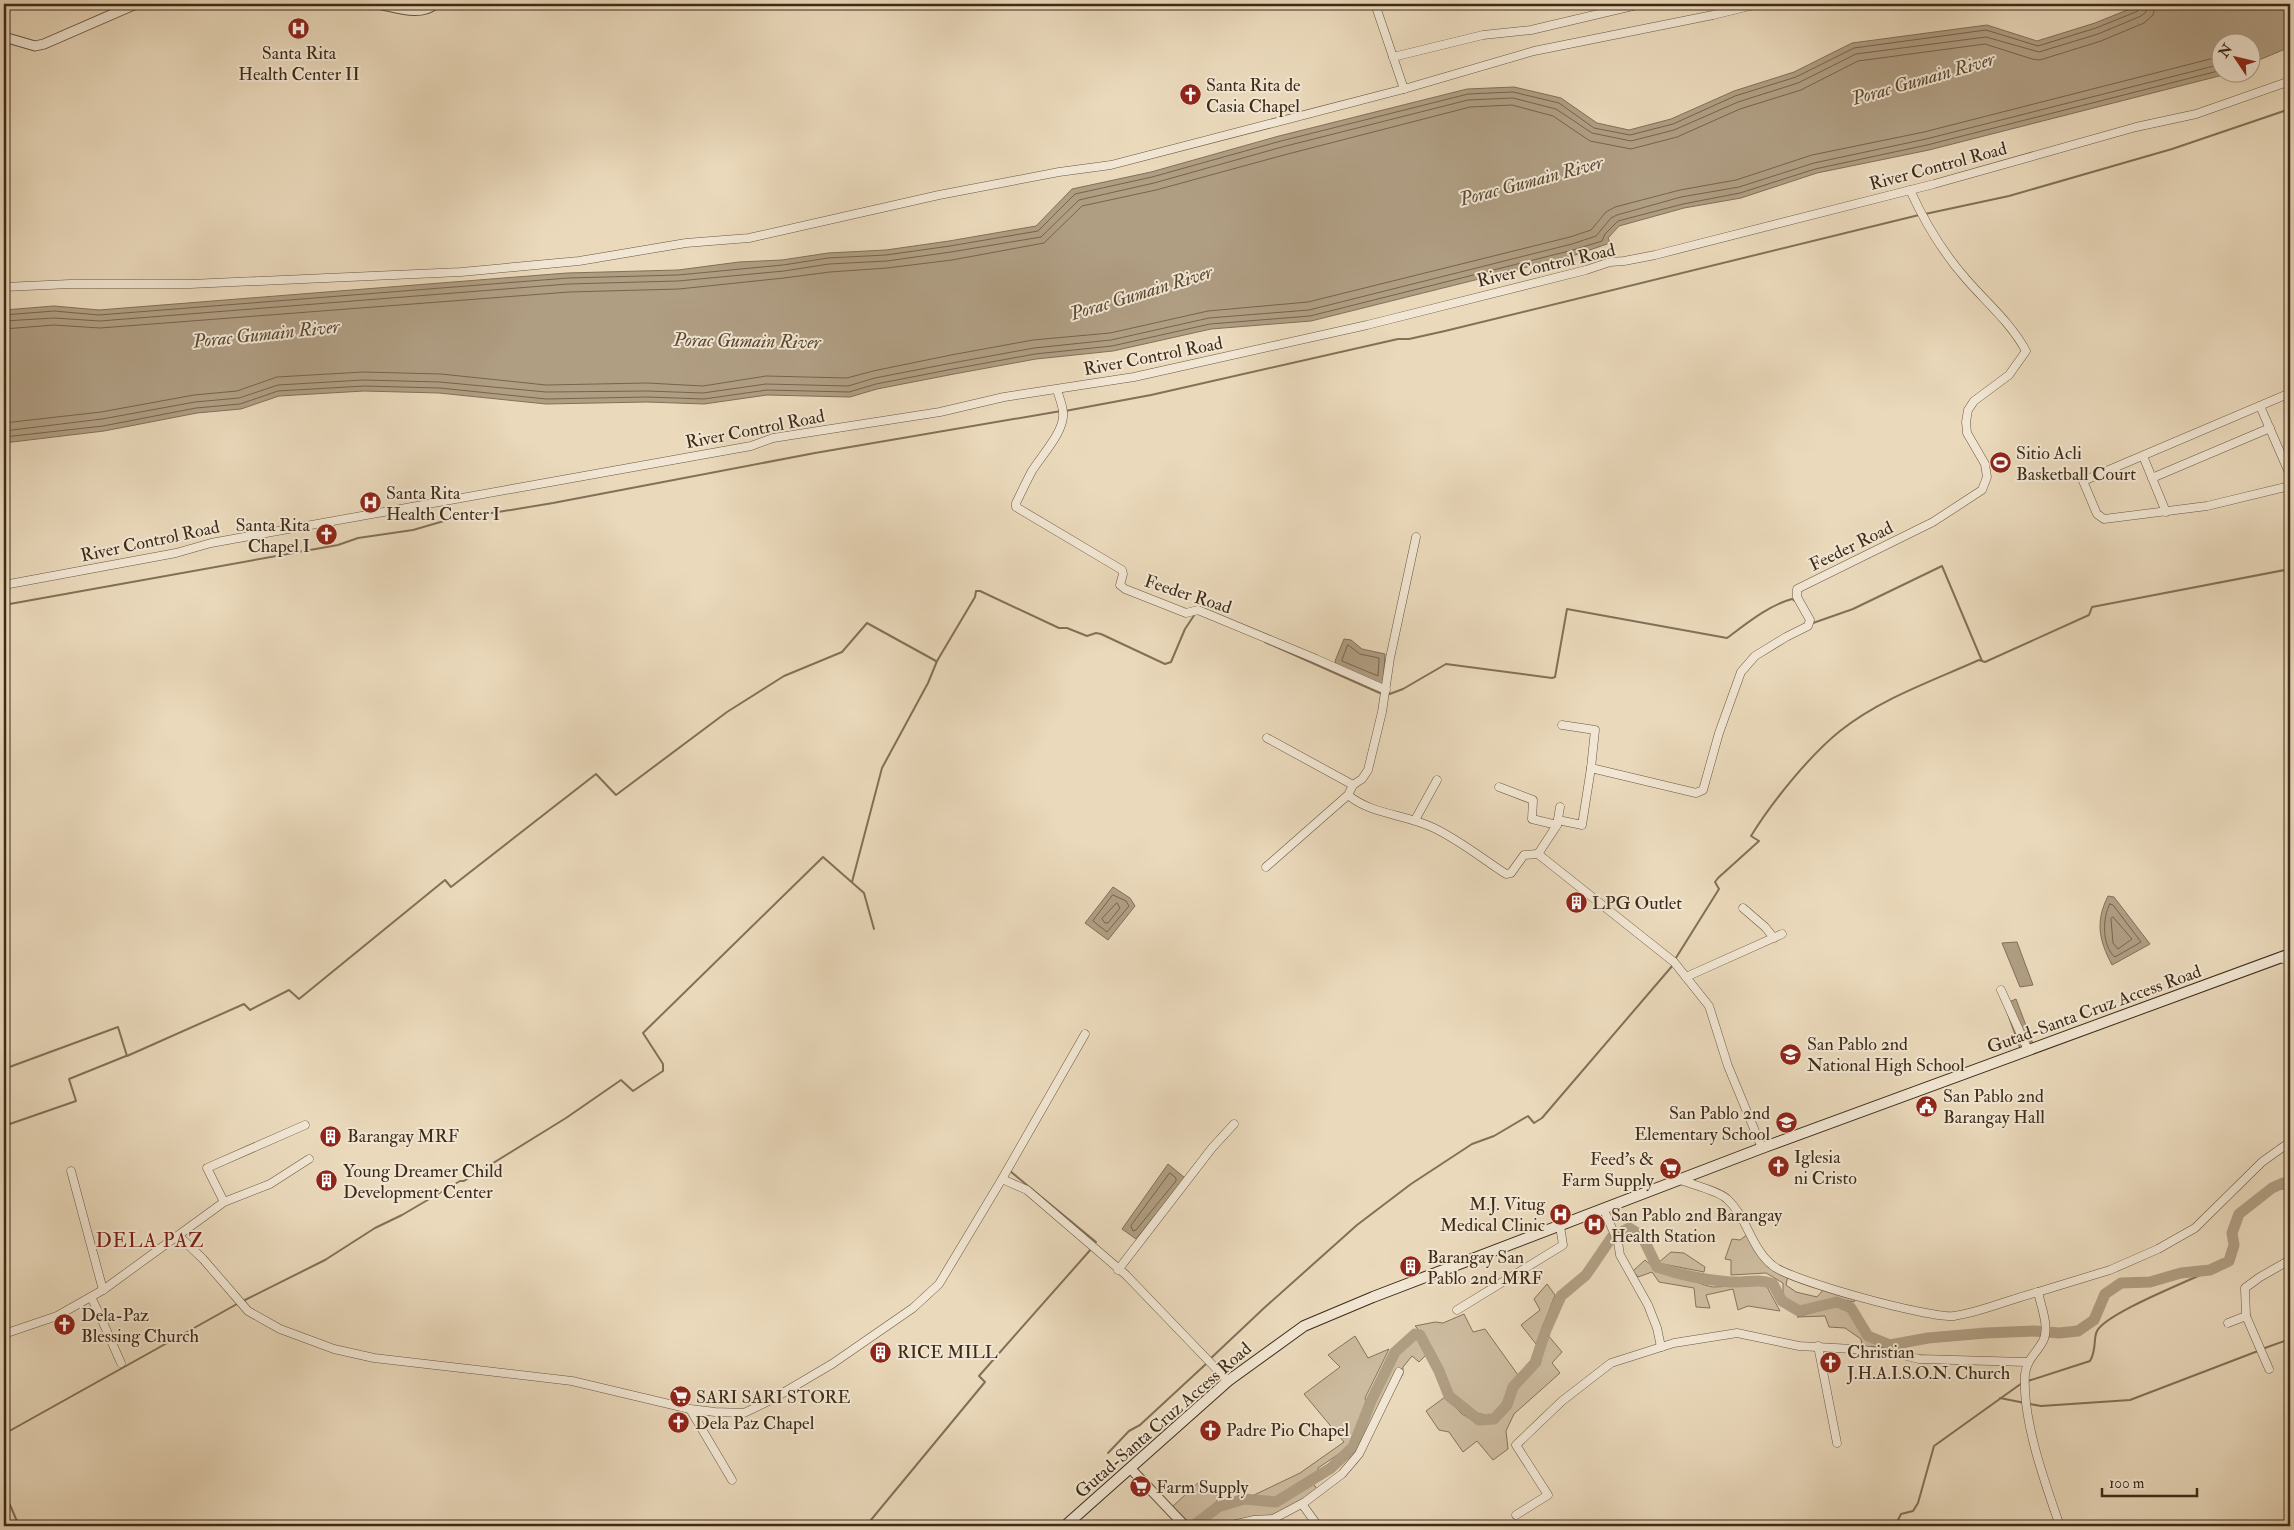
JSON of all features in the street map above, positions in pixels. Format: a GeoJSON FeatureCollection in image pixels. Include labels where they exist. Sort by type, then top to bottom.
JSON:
{"type":"FeatureCollection","features":[{"type":"Feature","properties":{"kind":"main road","name":"Gutad-Santa Cruz Access Road"},"geometry":{"type":"LineString","coordinates":[[1065,1526],[1228,1381],[1304,1326],[1373,1297],[1762,1148],[2285,956]]}},
{"type":"Feature","properties":{"kind":"street"},"geometry":{"type":"LineString","coordinates":[[4,37],[34,46],[44,44],[136,4]]}},
{"type":"Feature","properties":{"kind":"street"},"geometry":{"type":"LineString","coordinates":[[378,4],[414,10],[426,10],[435,4]]}},
{"type":"Feature","properties":{"kind":"street"},"geometry":{"type":"LineString","coordinates":[[1375,4],[1404,89]]}},
{"type":"Feature","properties":{"kind":"street"},"geometry":{"type":"LineString","coordinates":[[1393,57],[1483,35],[1530,30],[1641,4]]}},
{"type":"Feature","properties":{"kind":"street"},"geometry":{"type":"LineString","coordinates":[[4,287],[70,284],[190,284],[461,272],[579,261],[686,243],[749,238],[939,195],[1060,172],[1111,165],[1404,89],[1534,51],[1714,15],[1758,4]]}},
{"type":"Feature","properties":{"kind":"street","name":"River Control Road"},"geometry":{"type":"LineString","coordinates":[[4,585],[176,554],[211,543],[751,446],[773,438],[940,412],[1004,397],[1134,377],[1367,325],[1586,270],[1610,262],[1655,255],[1910,190],[2136,127],[2196,114],[2290,82]]}},
{"type":"Feature","properties":{"kind":"street","name":"Feeder Road"},"geometry":{"type":"LineString","coordinates":[[1591,768],[1696,793],[1703,790],[1719,733],[1741,672],[1755,656],[1808,626],[1810,620],[1797,597],[1797,590],[1933,522],[1982,490],[1987,477],[1985,464],[1968,433],[1966,422],[1968,410],[1974,401],[2009,375],[2026,351],[2006,322],[1966,280],[1944,252],[1925,223],[1910,190]]}},
{"type":"Feature","properties":{"kind":"street","name":"Feeder Road"},"geometry":{"type":"LineString","coordinates":[[1057,390],[1064,414],[1060,426],[1054,439],[1030,474],[1016,503],[1016,507],[1122,570],[1120,586],[1125,589],[1186,613],[1198,610],[1316,659],[1385,693]]}},
{"type":"Feature","properties":{"kind":"street"},"geometry":{"type":"LineString","coordinates":[[2290,393],[2084,481],[2097,514],[2104,519],[2207,506],[2290,486]]}},
{"type":"Feature","properties":{"kind":"street"},"geometry":{"type":"LineString","coordinates":[[2260,406],[2290,475]]}},
{"type":"Feature","properties":{"kind":"street"},"geometry":{"type":"LineString","coordinates":[[2152,478],[2270,428]]}},
{"type":"Feature","properties":{"kind":"street"},"geometry":{"type":"LineString","coordinates":[[2143,456],[2166,512]]}},
{"type":"Feature","properties":{"kind":"street"},"geometry":{"type":"LineString","coordinates":[[1266,867],[1348,795],[1352,785],[1366,775],[1385,693],[1390,658],[1416,537]]}},
{"type":"Feature","properties":{"kind":"street"},"geometry":{"type":"LineString","coordinates":[[1499,787],[1533,800],[1532,819],[1582,825],[1591,768],[1594,730],[1562,726]]}},
{"type":"Feature","properties":{"kind":"street"},"geometry":{"type":"LineString","coordinates":[[1267,738],[1352,785]]}},
{"type":"Feature","properties":{"kind":"street"},"geometry":{"type":"LineString","coordinates":[[1414,820],[1437,780]]}},
{"type":"Feature","properties":{"kind":"street"},"geometry":{"type":"LineString","coordinates":[[1348,795],[1390,815],[1414,820],[1435,828],[1506,874],[1511,873],[1524,855],[1538,854],[1674,962],[1709,1006],[1728,1066],[1762,1148]]}},
{"type":"Feature","properties":{"kind":"street"},"geometry":{"type":"LineString","coordinates":[[1538,854],[1557,823],[1560,807]]}},
{"type":"Feature","properties":{"kind":"street"},"geometry":{"type":"LineString","coordinates":[[1743,908],[1765,927],[1774,938]]}},
{"type":"Feature","properties":{"kind":"street"},"geometry":{"type":"LineString","coordinates":[[1686,977],[1782,934]]}},
{"type":"Feature","properties":{"kind":"street"},"geometry":{"type":"LineString","coordinates":[[2285,956],[2290,967]]}},
{"type":"Feature","properties":{"kind":"street"},"geometry":{"type":"LineString","coordinates":[[2001,990],[2028,1050]]}},
{"type":"Feature","properties":{"kind":"street"},"geometry":{"type":"LineString","coordinates":[[179,1236],[203,1258],[248,1311],[307,1340],[334,1349],[374,1358],[572,1381],[690,1409],[744,1413],[771,1400],[832,1364],[913,1308],[939,1284],[1085,1034]]}},
{"type":"Feature","properties":{"kind":"street"},"geometry":{"type":"LineString","coordinates":[[1119,1270],[1212,1148],[1234,1124]]}},
{"type":"Feature","properties":{"kind":"street"},"geometry":{"type":"LineString","coordinates":[[224,1202],[207,1168],[305,1126]]}},
{"type":"Feature","properties":{"kind":"street"},"geometry":{"type":"LineString","coordinates":[[1682,1180],[1726,1198],[1734,1207],[1762,1254],[1771,1265],[1780,1271],[1910,1311],[1952,1316],[1968,1313],[2110,1270],[2158,1249],[2195,1228],[2262,1162],[2290,1142]]}},
{"type":"Feature","properties":{"kind":"street"},"geometry":{"type":"LineString","coordinates":[[4,1334],[56,1316],[91,1297],[179,1236],[224,1202],[270,1184],[309,1159]]}},
{"type":"Feature","properties":{"kind":"street"},"geometry":{"type":"LineString","coordinates":[[70,1172],[103,1290]]}},
{"type":"Feature","properties":{"kind":"street"},"geometry":{"type":"LineString","coordinates":[[1002,1179],[1027,1190],[1119,1270],[1228,1381]]}},
{"type":"Feature","properties":{"kind":"street"},"geometry":{"type":"LineString","coordinates":[[1604,1210],[1613,1230],[1620,1255],[1648,1305],[1661,1347]]}},
{"type":"Feature","properties":{"kind":"street"},"geometry":{"type":"LineString","coordinates":[[1457,1310],[1563,1245],[1560,1226]]}},
{"type":"Feature","properties":{"kind":"street"},"geometry":{"type":"LineString","coordinates":[[2269,1369],[2246,1316],[2245,1288],[2260,1276],[2290,1260]]}},
{"type":"Feature","properties":{"kind":"street"},"geometry":{"type":"LineString","coordinates":[[2038,1292],[2045,1326],[2044,1338],[2027,1362],[2026,1388],[2029,1419],[2044,1481],[2060,1526]]}},
{"type":"Feature","properties":{"kind":"street"},"geometry":{"type":"LineString","coordinates":[[91,1297],[109,1331],[110,1340],[121,1363]]}},
{"type":"Feature","properties":{"kind":"street"},"geometry":{"type":"LineString","coordinates":[[2228,1323],[2246,1316]]}},
{"type":"Feature","properties":{"kind":"street"},"geometry":{"type":"LineString","coordinates":[[1516,1515],[1548,1495],[1516,1445],[1562,1401],[1611,1363],[1674,1343],[1737,1333],[1800,1346],[1899,1354],[1919,1359],[2027,1362]]}},
{"type":"Feature","properties":{"kind":"street"},"geometry":{"type":"LineString","coordinates":[[1818,1346],[1837,1443]]}},
{"type":"Feature","properties":{"kind":"street"},"geometry":{"type":"LineString","coordinates":[[1228,1526],[1254,1520],[1273,1519],[1302,1504],[1342,1474],[1355,1461],[1399,1372]]}},
{"type":"Feature","properties":{"kind":"street"},"geometry":{"type":"LineString","coordinates":[[690,1409],[732,1480]]}},
{"type":"Feature","properties":{"kind":"street"},"geometry":{"type":"LineString","coordinates":[[1130,1468],[1184,1526]]}},
{"type":"Feature","properties":{"kind":"street"},"geometry":{"type":"LineString","coordinates":[[1302,1504],[1318,1526]]}},
{"type":"Feature","properties":{"kind":"shaded area"},"geometry":{"type":"Polygon","coordinates":[[[1748,1234],[1760,1254],[1788,1275],[1786,1285],[1796,1292],[1817,1297],[1824,1289],[1856,1296],[1854,1302],[1837,1299],[1801,1308],[1783,1300],[1783,1283],[1766,1273],[1731,1275],[1731,1260],[1725,1259],[1732,1239],[1740,1240],[1748,1234]]]}},
{"type":"Feature","properties":{"kind":"shaded area"},"geometry":{"type":"Polygon","coordinates":[[[1671,1252],[1684,1253],[1705,1267],[1704,1272],[1658,1263],[1671,1252]]]}},
{"type":"Feature","properties":{"kind":"shaded area"},"geometry":{"type":"Polygon","coordinates":[[[1645,1260],[1662,1272],[1713,1287],[1766,1285],[1780,1311],[1748,1306],[1738,1310],[1733,1289],[1706,1295],[1710,1308],[1696,1307],[1694,1288],[1659,1282],[1652,1272],[1638,1277],[1633,1271],[1645,1260]]]}},
{"type":"Feature","properties":{"kind":"shaded area"},"geometry":{"type":"Polygon","coordinates":[[[1547,1284],[1555,1295],[1536,1344],[1521,1325],[1540,1310],[1534,1299],[1547,1284]]]}},
{"type":"Feature","properties":{"kind":"shaded area"},"geometry":{"type":"Polygon","coordinates":[[[1836,1306],[1849,1311],[1868,1340],[1890,1348],[1862,1346],[1861,1339],[1845,1328],[1829,1327],[1825,1316],[1797,1317],[1836,1306]]]}},
{"type":"Feature","properties":{"kind":"shaded area"},"geometry":{"type":"Polygon","coordinates":[[[1464,1314],[1473,1332],[1485,1329],[1518,1375],[1493,1415],[1481,1414],[1470,1410],[1457,1399],[1451,1391],[1434,1351],[1415,1326],[1435,1322],[1443,1323],[1464,1314]]]}},
{"type":"Feature","properties":{"kind":"shaded area"},"geometry":{"type":"Polygon","coordinates":[[[1547,1334],[1562,1352],[1552,1363],[1560,1373],[1514,1414],[1506,1431],[1508,1449],[1493,1460],[1477,1441],[1463,1452],[1449,1432],[1439,1430],[1426,1411],[1445,1397],[1462,1414],[1479,1424],[1496,1422],[1509,1409],[1516,1389],[1540,1365],[1547,1334]]]}},
{"type":"Feature","properties":{"kind":"shaded area"},"geometry":{"type":"Polygon","coordinates":[[[1355,1336],[1368,1358],[1389,1349],[1365,1398],[1367,1405],[1349,1447],[1318,1468],[1318,1472],[1275,1498],[1252,1496],[1300,1473],[1344,1442],[1304,1394],[1340,1367],[1328,1355],[1355,1336]]]}},
{"type":"Feature","properties":{"kind":"shaded area"},"geometry":{"type":"Polygon","coordinates":[[[1415,1338],[1419,1338],[1427,1354],[1419,1362],[1412,1356],[1403,1367],[1403,1374],[1359,1449],[1370,1413],[1396,1355],[1415,1338]]]}},
{"type":"Feature","properties":{"kind":"shaded area"},"geometry":{"type":"Polygon","coordinates":[[[1200,1481],[1220,1497],[1190,1523],[1172,1507],[1200,1481]]]}},
{"type":"Feature","properties":{"kind":"shaded area"},"geometry":{"type":"Polygon","coordinates":[[[1312,1482],[1320,1493],[1273,1519],[1235,1522],[1223,1526],[1200,1526],[1220,1510],[1244,1503],[1278,1504],[1312,1482]]]}},
{"type":"Feature","properties":{"kind":"water","name":"Porac Gumain River"},"geometry":{"type":"Polygon","coordinates":[[[2142,4],[2290,4],[2290,47],[2262,59],[2262,32],[2212,32],[2212,78],[1929,150],[1817,173],[1741,198],[1684,208],[1619,226],[1608,238],[1610,243],[1575,255],[1311,321],[1211,329],[1113,351],[1036,359],[877,389],[850,397],[767,395],[704,404],[647,402],[546,404],[439,393],[364,391],[279,396],[241,409],[197,413],[104,431],[4,443],[4,310],[54,306],[99,310],[567,273],[678,270],[739,262],[782,260],[828,253],[886,250],[1036,226],[1072,189],[1151,172],[1279,136],[1467,89],[1514,87],[1561,98],[1597,123],[1629,130],[1671,119],[1734,91],[1794,72],[1852,43],[1987,25],[2037,41],[2095,23],[2142,4]]]}},
{"type":"Feature","properties":{"kind":"water"},"geometry":{"type":"Polygon","coordinates":[[[1344,639],[1351,640],[1362,649],[1385,654],[1383,685],[1336,664],[1335,661],[1344,639]]]}},
{"type":"Feature","properties":{"kind":"water"},"geometry":{"type":"Polygon","coordinates":[[[1113,887],[1130,898],[1135,906],[1108,940],[1085,923],[1113,887]]]}},
{"type":"Feature","properties":{"kind":"water"},"geometry":{"type":"Polygon","coordinates":[[[2108,896],[2114,897],[2150,944],[2112,965],[2104,947],[2100,931],[2101,914],[2108,896]]]}},
{"type":"Feature","properties":{"kind":"water"},"geometry":{"type":"Polygon","coordinates":[[[2017,942],[2033,985],[2020,987],[2002,943],[2017,942]]]}},
{"type":"Feature","properties":{"kind":"water"},"geometry":{"type":"Polygon","coordinates":[[[2016,999],[2033,1044],[2020,1049],[2004,1004],[2016,999]]]}},
{"type":"Feature","properties":{"kind":"water"},"geometry":{"type":"Polygon","coordinates":[[[1168,1164],[1185,1178],[1136,1239],[1122,1229],[1168,1164]]]}},
{"type":"Feature","properties":{"kind":"waterway"},"geometry":{"type":"LineString","coordinates":[[1925,214],[2009,196],[2172,149],[2290,109]]}},
{"type":"Feature","properties":{"kind":"waterway"},"geometry":{"type":"LineString","coordinates":[[1065,411],[1151,395],[1398,339],[1409,339],[1445,331],[1919,215]]}},
{"type":"Feature","properties":{"kind":"waterway"},"geometry":{"type":"LineString","coordinates":[[4,605],[338,545],[358,538],[413,530],[444,521],[553,503],[815,453],[1061,411]]}},
{"type":"Feature","properties":{"kind":"waterway"},"geometry":{"type":"LineString","coordinates":[[1813,623],[1853,609],[1942,566],[1982,661]]}},
{"type":"Feature","properties":{"kind":"waterway"},"geometry":{"type":"LineString","coordinates":[[1674,961],[1719,889],[1715,882],[1759,841],[1751,836],[1769,809],[1792,780],[1828,741],[1872,709],[1925,683],[1979,660],[1985,662],[2089,615],[2092,607],[2290,569]]}},
{"type":"Feature","properties":{"kind":"waterway"},"geometry":{"type":"LineString","coordinates":[[852,882],[882,768],[928,683],[937,661],[975,597],[976,591],[980,591],[1059,628],[1067,628],[1087,636],[1096,633],[1101,634],[1165,664],[1171,662],[1185,629],[1195,614]]}},
{"type":"Feature","properties":{"kind":"waterway"},"geometry":{"type":"LineString","coordinates":[[1387,695],[1403,689],[1446,664],[1555,677],[1567,609],[1727,638],[1775,606],[1792,599],[1795,601]]}},
{"type":"Feature","properties":{"kind":"waterway"},"geometry":{"type":"LineString","coordinates":[[4,1069],[118,1027],[127,1056],[244,1004],[250,1010],[289,990],[299,999],[445,880],[451,887],[596,774],[616,795],[727,712],[784,676],[842,652],[867,623],[936,661]]}},
{"type":"Feature","properties":{"kind":"waterway"},"geometry":{"type":"LineString","coordinates":[[1265,642],[1382,694]]}},
{"type":"Feature","properties":{"kind":"waterway"},"geometry":{"type":"LineString","coordinates":[[243,1301],[325,1260],[375,1228],[402,1215],[460,1181],[464,1181],[566,1118],[621,1080],[633,1091],[663,1071],[663,1064],[643,1033],[823,857],[864,893],[874,929]]}},
{"type":"Feature","properties":{"kind":"waterway"},"geometry":{"type":"LineString","coordinates":[[1210,1359],[1357,1225],[1411,1184],[1472,1144],[1494,1136],[1528,1116],[1534,1123],[1542,1118],[1673,965]]}},
{"type":"Feature","properties":{"kind":"waterway"},"geometry":{"type":"LineString","coordinates":[[4,1126],[76,1101],[69,1079],[126,1056]]}},
{"type":"Feature","properties":{"kind":"waterway"},"geometry":{"type":"LineString","coordinates":[[1010,1171],[1096,1242]]}},
{"type":"Feature","properties":{"kind":"waterway"},"geometry":{"type":"LineString","coordinates":[[1193,1526],[1218,1507],[1244,1499],[1276,1502],[1331,1468],[1353,1447],[1371,1401],[1395,1352],[1415,1334],[1420,1335],[1439,1371],[1449,1396],[1479,1420],[1494,1419],[1507,1405],[1513,1387],[1535,1363],[1546,1330],[1561,1296],[1586,1275],[1612,1237],[1629,1228],[1642,1236],[1657,1267],[1711,1280],[1730,1282],[1762,1281],[1773,1284],[1782,1301],[1799,1311],[1837,1302],[1851,1308],[1868,1336],[1890,1345],[1928,1338],[1986,1333],[2035,1331],[2059,1333],[2078,1331],[2094,1320],[2105,1294],[2121,1283],[2150,1282],[2181,1273],[2210,1270],[2229,1261],[2234,1245],[2232,1233],[2239,1214],[2272,1188],[2283,1183],[2290,1187]]}},
{"type":"Feature","properties":{"kind":"waterway"},"geometry":{"type":"LineString","coordinates":[[866,1526],[985,1382],[979,1376],[1092,1248]]}},
{"type":"Feature","properties":{"kind":"waterway"},"geometry":{"type":"LineString","coordinates":[[2028,1381],[2090,1361],[2097,1331],[2103,1324],[2128,1308],[2200,1275],[2204,1271]]}},
{"type":"Feature","properties":{"kind":"waterway"},"geometry":{"type":"LineString","coordinates":[[4,1434],[237,1304]]}},
{"type":"Feature","properties":{"kind":"waterway"},"geometry":{"type":"LineString","coordinates":[[2262,1349],[2290,1339]]}},
{"type":"Feature","properties":{"kind":"waterway"},"geometry":{"type":"LineString","coordinates":[[2030,1404],[2041,1406],[2130,1400],[2258,1351]]}},
{"type":"Feature","properties":{"kind":"waterway"},"geometry":{"type":"LineString","coordinates":[[1108,1453],[1129,1431],[1140,1425],[1207,1363]]}},
{"type":"Feature","properties":{"kind":"waterway"},"geometry":{"type":"LineString","coordinates":[[1895,1526],[1901,1514],[1913,1511],[1918,1503],[1934,1446],[2022,1383]]}},
{"type":"Feature","properties":{"kind":"waterway"},"geometry":{"type":"LineString","coordinates":[[2000,1398],[2025,1403]]}},
{"type":"Feature","properties":{"kind":"waterway"},"geometry":{"type":"LineString","coordinates":[[4,1491],[19,1526]]}},
{"type":"Feature","properties":{"kind":"place","name":"Santa Rita Health Center II"},"geometry":{"type":"Point","coordinates":[299,28]}},
{"type":"Feature","properties":{"kind":"place","name":"Santa Rita de Casia Chapel"},"geometry":{"type":"Point","coordinates":[1190,95]}},
{"type":"Feature","properties":{"kind":"place","name":"Sitio Acli Basketball Court"},"geometry":{"type":"Point","coordinates":[2000,463]}},
{"type":"Feature","properties":{"kind":"place","name":"Santa Rita Health Center I"},"geometry":{"type":"Point","coordinates":[370,503]}},
{"type":"Feature","properties":{"kind":"place","name":"Santa Rita Chapel I"},"geometry":{"type":"Point","coordinates":[326,535]}},
{"type":"Feature","properties":{"kind":"place","name":"LPG Outlet"},"geometry":{"type":"Point","coordinates":[1576,903]}},
{"type":"Feature","properties":{"kind":"place","name":"San Pablo 2nd National High School"},"geometry":{"type":"Point","coordinates":[1791,1054]}},
{"type":"Feature","properties":{"kind":"place","name":"San Pablo 2nd Barangay Hall"},"geometry":{"type":"Point","coordinates":[1927,1106]}},
{"type":"Feature","properties":{"kind":"place","name":"San Pablo 2nd Elementary School"},"geometry":{"type":"Point","coordinates":[1786,1123]}},
{"type":"Feature","properties":{"kind":"place","name":"Barangay MRF"},"geometry":{"type":"Point","coordinates":[331,1136]}},
{"type":"Feature","properties":{"kind":"place","name":"Iglesia ni Cristo"},"geometry":{"type":"Point","coordinates":[1778,1167]}},
{"type":"Feature","properties":{"kind":"place","name":"Feed's & Farm Supply"},"geometry":{"type":"Point","coordinates":[1670,1169]}},
{"type":"Feature","properties":{"kind":"place","name":"Young Dreamer Child Development Center"},"geometry":{"type":"Point","coordinates":[327,1181]}},
{"type":"Feature","properties":{"kind":"place","name":"M.J. Vitug Medical Clinic"},"geometry":{"type":"Point","coordinates":[1561,1214]}},
{"type":"Feature","properties":{"kind":"place","name":"San Pablo 2nd Barangay Health Station"},"geometry":{"type":"Point","coordinates":[1595,1225]}},
{"type":"Feature","properties":{"kind":"place","name":"Barangay San Pablo 2nd MRF"},"geometry":{"type":"Point","coordinates":[1411,1267]}},
{"type":"Feature","properties":{"kind":"place","name":"Dela-Paz Blessing Church"},"geometry":{"type":"Point","coordinates":[65,1325]}},
{"type":"Feature","properties":{"kind":"place","name":"RICE MILL"},"geometry":{"type":"Point","coordinates":[881,1352]}},
{"type":"Feature","properties":{"kind":"place","name":"Christian J.H.A.I.S.O.N. Church"},"geometry":{"type":"Point","coordinates":[1831,1362]}},
{"type":"Feature","properties":{"kind":"place","name":"SARI SARI STORE"},"geometry":{"type":"Point","coordinates":[680,1397]}},
{"type":"Feature","properties":{"kind":"place","name":"Dela Paz Chapel"},"geometry":{"type":"Point","coordinates":[679,1423]}},
{"type":"Feature","properties":{"kind":"place","name":"Padre Pio Chapel"},"geometry":{"type":"Point","coordinates":[1210,1430]}},
{"type":"Feature","properties":{"kind":"place","name":"Farm Supply"},"geometry":{"type":"Point","coordinates":[1140,1487]}},
{"type":"Feature","properties":{"kind":"district","name":"DELA PAZ"},"geometry":{"type":"Point","coordinates":[150,1240]}}]}
